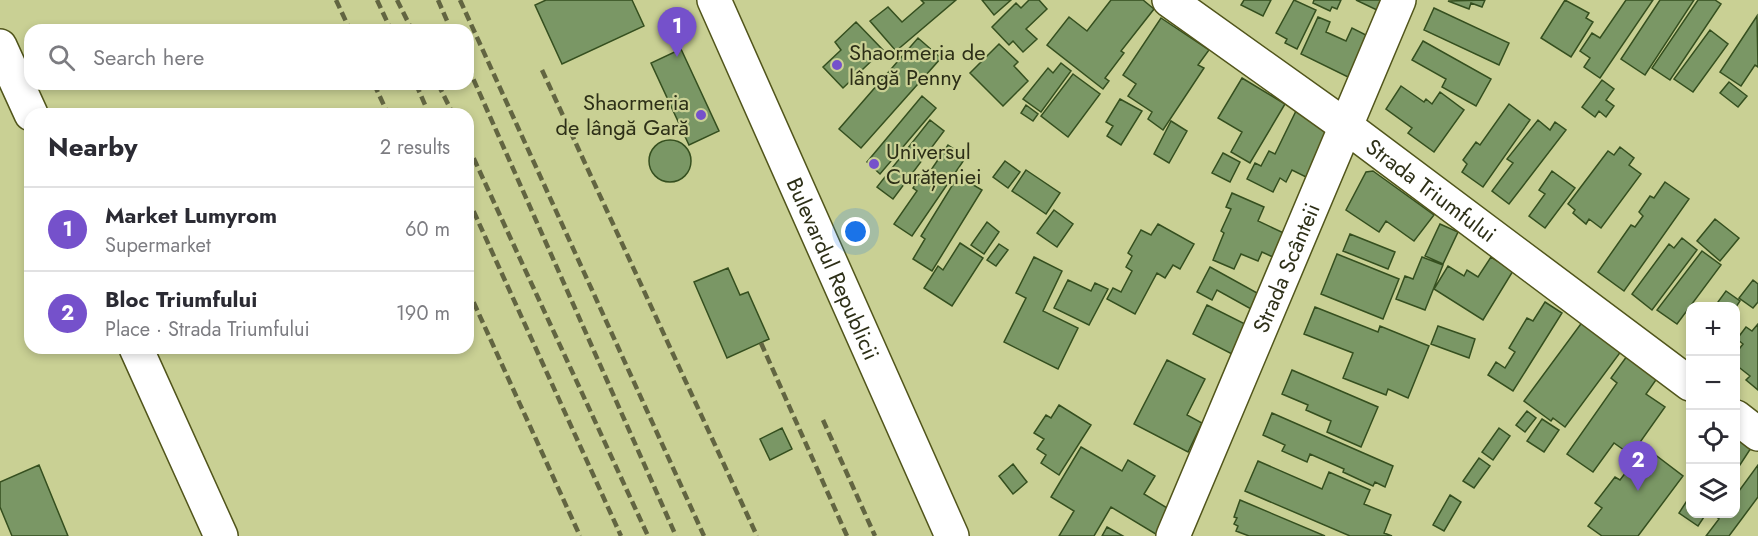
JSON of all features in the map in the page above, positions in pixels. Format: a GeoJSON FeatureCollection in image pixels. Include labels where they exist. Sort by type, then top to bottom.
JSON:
{"type":"FeatureCollection","features":[{"type":"Feature","properties":{"kind":"street","name":"Bulevardul Republicii"},"geometry":{"type":"LineString","coordinates":[[714,0],[952,536]]}},
{"type":"Feature","properties":{"kind":"street","name":"Strada Triumfului"},"geometry":{"type":"LineString","coordinates":[[1169,0],[1347,127],[1686,381]]}},
{"type":"Feature","properties":{"kind":"street","name":"Strada Scânteii"},"geometry":{"type":"LineString","coordinates":[[1173,536],[1399,0]]}},
{"type":"Feature","properties":{"kind":"street"},"geometry":{"type":"LineString","coordinates":[[0,46],[28,108]]}},
{"type":"Feature","properties":{"kind":"street"},"geometry":{"type":"LineString","coordinates":[[139,354],[221,536]]}},
{"type":"Feature","properties":{"kind":"street"},"geometry":{"type":"LineString","coordinates":[[1740,420],[1758,434]]}},
{"type":"Feature","properties":{"kind":"building"},"geometry":{"type":"Polygon","coordinates":[[[546,0],[632,0],[644,26],[562,64],[535,5],[546,0]]]}},
{"type":"Feature","properties":{"kind":"building"},"geometry":{"type":"Polygon","coordinates":[[[921,0],[956,0],[896,51],[870,21],[888,7],[902,22],[924,3],[921,0]]]}},
{"type":"Feature","properties":{"kind":"building"},"geometry":{"type":"Polygon","coordinates":[[[982,0],[1011,0],[994,15],[982,0]]]}},
{"type":"Feature","properties":{"kind":"building"},"geometry":{"type":"Polygon","coordinates":[[[1029,0],[1039,0],[1047,9],[1026,29],[1037,39],[1023,52],[1013,41],[1009,45],[992,27],[1016,3],[1021,8],[1029,0]]]}},
{"type":"Feature","properties":{"kind":"building"},"geometry":{"type":"Polygon","coordinates":[[[1111,0],[1143,0],[1154,9],[1121,51],[1124,53],[1105,78],[1109,81],[1103,89],[1047,45],[1069,17],[1087,31],[1111,0]]]}},
{"type":"Feature","properties":{"kind":"building"},"geometry":{"type":"Polygon","coordinates":[[[1244,0],[1271,0],[1263,16],[1241,5],[1244,0]]]}},
{"type":"Feature","properties":{"kind":"building"},"geometry":{"type":"Polygon","coordinates":[[[1294,0],[1316,10],[1297,49],[1285,43],[1287,39],[1276,33],[1294,0]]]}},
{"type":"Feature","properties":{"kind":"building"},"geometry":{"type":"Polygon","coordinates":[[[1314,0],[1341,0],[1337,9],[1332,7],[1330,11],[1313,3],[1314,0]]]}},
{"type":"Feature","properties":{"kind":"building"},"geometry":{"type":"Polygon","coordinates":[[[1356,0],[1384,0],[1379,11],[1356,0]]]}},
{"type":"Feature","properties":{"kind":"building"},"geometry":{"type":"Polygon","coordinates":[[[1485,0],[1482,7],[1471,3],[1469,9],[1448,1],[1485,0]]]}},
{"type":"Feature","properties":{"kind":"building"},"geometry":{"type":"Polygon","coordinates":[[[1565,0],[1589,13],[1586,18],[1593,22],[1571,57],[1541,38],[1565,0]]]}},
{"type":"Feature","properties":{"kind":"building"},"geometry":{"type":"Polygon","coordinates":[[[1626,0],[1653,0],[1600,78],[1584,67],[1590,58],[1580,51],[1592,33],[1600,38],[1626,0]]]}},
{"type":"Feature","properties":{"kind":"building"},"geometry":{"type":"Polygon","coordinates":[[[1660,0],[1694,0],[1645,75],[1621,59],[1660,0]]]}},
{"type":"Feature","properties":{"kind":"building"},"geometry":{"type":"Polygon","coordinates":[[[1698,0],[1715,0],[1721,4],[1670,80],[1652,68],[1698,0]]]}},
{"type":"Feature","properties":{"kind":"building"},"geometry":{"type":"Polygon","coordinates":[[[1434,8],[1509,43],[1499,65],[1424,30],[1434,8]]]}},
{"type":"Feature","properties":{"kind":"building"},"geometry":{"type":"Polygon","coordinates":[[[1757,16],[1758,67],[1755,65],[1741,86],[1720,72],[1757,16]]]}},
{"type":"Feature","properties":{"kind":"building"},"geometry":{"type":"Polygon","coordinates":[[[1318,17],[1330,22],[1326,32],[1346,41],[1352,28],[1368,36],[1348,77],[1301,54],[1318,17]]]}},
{"type":"Feature","properties":{"kind":"building"},"geometry":{"type":"Polygon","coordinates":[[[1161,18],[1209,50],[1198,65],[1204,68],[1163,130],[1148,119],[1152,112],[1128,96],[1136,84],[1123,75],[1161,18]]]}},
{"type":"Feature","properties":{"kind":"building"},"geometry":{"type":"Polygon","coordinates":[[[856,22],[883,50],[843,88],[823,67],[841,50],[835,42],[856,22]]]}},
{"type":"Feature","properties":{"kind":"building"},"geometry":{"type":"Polygon","coordinates":[[[1710,30],[1728,44],[1693,92],[1674,79],[1710,30]]]}},
{"type":"Feature","properties":{"kind":"building"},"geometry":{"type":"Polygon","coordinates":[[[918,38],[941,58],[861,148],[839,129],[918,38]]]}},
{"type":"Feature","properties":{"kind":"building"},"geometry":{"type":"Polygon","coordinates":[[[1423,41],[1491,79],[1476,106],[1442,87],[1446,79],[1412,60],[1423,41]]]}},
{"type":"Feature","properties":{"kind":"building"},"geometry":{"type":"Polygon","coordinates":[[[999,44],[1018,62],[1014,66],[1028,81],[1003,106],[970,73],[999,44]]]}},
{"type":"Feature","properties":{"kind":"building"},"geometry":{"type":"Polygon","coordinates":[[[681,49],[719,131],[689,145],[651,63],[681,49]]]}},
{"type":"Feature","properties":{"kind":"building"},"geometry":{"type":"Polygon","coordinates":[[[1061,63],[1071,71],[1041,112],[1023,99],[1048,68],[1053,73],[1061,63]]]}},
{"type":"Feature","properties":{"kind":"building"},"geometry":{"type":"Polygon","coordinates":[[[1073,74],[1100,94],[1068,137],[1041,116],[1073,74]]]}},
{"type":"Feature","properties":{"kind":"building"},"geometry":{"type":"Polygon","coordinates":[[[1242,78],[1285,104],[1250,163],[1231,152],[1242,132],[1218,118],[1242,78]]]}},
{"type":"Feature","properties":{"kind":"building"},"geometry":{"type":"Polygon","coordinates":[[[1602,80],[1614,89],[1606,100],[1614,106],[1606,117],[1599,111],[1595,117],[1582,107],[1602,80]]]}},
{"type":"Feature","properties":{"kind":"building"},"geometry":{"type":"Polygon","coordinates":[[[1729,82],[1747,96],[1738,107],[1720,93],[1729,82]]]}},
{"type":"Feature","properties":{"kind":"building"},"geometry":{"type":"Polygon","coordinates":[[[1401,86],[1424,102],[1426,99],[1432,104],[1440,92],[1464,110],[1434,152],[1408,133],[1412,128],[1386,109],[1401,86]]]}},
{"type":"Feature","properties":{"kind":"building"},"geometry":{"type":"Polygon","coordinates":[[[922,96],[936,108],[880,174],[867,162],[922,96]]]}},
{"type":"Feature","properties":{"kind":"building"},"geometry":{"type":"Polygon","coordinates":[[[1120,99],[1142,111],[1121,145],[1107,136],[1113,126],[1106,122],[1120,99]]]}},
{"type":"Feature","properties":{"kind":"building"},"geometry":{"type":"Polygon","coordinates":[[[1509,104],[1530,120],[1483,187],[1462,172],[1467,164],[1463,160],[1476,142],[1480,145],[1509,104]]]}},
{"type":"Feature","properties":{"kind":"building"},"geometry":{"type":"Polygon","coordinates":[[[1026,105],[1038,114],[1033,121],[1021,113],[1026,105]]]}},
{"type":"Feature","properties":{"kind":"building"},"geometry":{"type":"Polygon","coordinates":[[[1296,111],[1324,125],[1327,137],[1308,178],[1292,170],[1286,182],[1280,178],[1273,192],[1247,179],[1255,163],[1261,166],[1269,151],[1275,154],[1296,111]]]}},
{"type":"Feature","properties":{"kind":"building"},"geometry":{"type":"Polygon","coordinates":[[[930,120],[944,131],[893,199],[877,187],[930,120]]]}},
{"type":"Feature","properties":{"kind":"building"},"geometry":{"type":"Polygon","coordinates":[[[1538,120],[1550,130],[1555,122],[1566,130],[1509,204],[1492,191],[1513,163],[1507,159],[1538,120]]]}},
{"type":"Feature","properties":{"kind":"building"},"geometry":{"type":"Polygon","coordinates":[[[1171,121],[1187,131],[1169,163],[1154,154],[1171,121]]]}},
{"type":"Feature","properties":{"kind":"building"},"geometry":{"type":"Polygon","coordinates":[[[670,140],[678,141],[685,146],[690,153],[690,169],[685,176],[678,181],[670,182],[662,181],[655,176],[650,169],[649,161],[650,153],[655,146],[662,141],[670,140]]]}},
{"type":"Feature","properties":{"kind":"building"},"geometry":{"type":"Polygon","coordinates":[[[948,145],[966,157],[912,236],[894,224],[917,191],[913,188],[923,173],[927,176],[948,145]]]}},
{"type":"Feature","properties":{"kind":"building"},"geometry":{"type":"Polygon","coordinates":[[[1620,147],[1634,158],[1629,165],[1641,174],[1601,228],[1589,219],[1586,224],[1573,213],[1575,210],[1568,204],[1608,151],[1614,155],[1620,147]]]}},
{"type":"Feature","properties":{"kind":"building"},"geometry":{"type":"Polygon","coordinates":[[[1223,153],[1240,162],[1230,182],[1212,173],[1223,153]]]}},
{"type":"Feature","properties":{"kind":"building"},"geometry":{"type":"Polygon","coordinates":[[[1005,161],[1020,172],[1008,188],[993,177],[1005,161]]]}},
{"type":"Feature","properties":{"kind":"building"},"geometry":{"type":"Polygon","coordinates":[[[1026,170],[1060,193],[1046,214],[1012,191],[1026,170]]]}},
{"type":"Feature","properties":{"kind":"building"},"geometry":{"type":"Polygon","coordinates":[[[1373,171],[1434,215],[1414,241],[1386,221],[1379,232],[1346,210],[1366,172],[1373,171]]]}},
{"type":"Feature","properties":{"kind":"building"},"geometry":{"type":"Polygon","coordinates":[[[1552,171],[1575,188],[1545,228],[1529,216],[1545,194],[1539,190],[1552,171]]]}},
{"type":"Feature","properties":{"kind":"building"},"geometry":{"type":"Polygon","coordinates":[[[958,176],[982,190],[932,271],[913,259],[925,239],[921,236],[958,176]]]}},
{"type":"Feature","properties":{"kind":"building"},"geometry":{"type":"Polygon","coordinates":[[[1665,182],[1689,199],[1624,291],[1598,272],[1631,225],[1635,227],[1643,216],[1639,212],[1650,196],[1654,198],[1665,182]]]}},
{"type":"Feature","properties":{"kind":"building"},"geometry":{"type":"Polygon","coordinates":[[[1232,193],[1264,207],[1258,221],[1286,234],[1275,258],[1262,252],[1258,261],[1241,254],[1234,269],[1213,260],[1224,233],[1221,231],[1231,209],[1226,207],[1232,193]]]}},
{"type":"Feature","properties":{"kind":"building"},"geometry":{"type":"Polygon","coordinates":[[[1054,210],[1073,224],[1057,247],[1037,233],[1054,210]]]}},
{"type":"Feature","properties":{"kind":"building"},"geometry":{"type":"Polygon","coordinates":[[[1715,219],[1739,238],[1720,261],[1697,241],[1715,219]]]}},
{"type":"Feature","properties":{"kind":"building"},"geometry":{"type":"Polygon","coordinates":[[[987,222],[999,232],[984,254],[971,245],[987,222]]]}},
{"type":"Feature","properties":{"kind":"building"},"geometry":{"type":"Polygon","coordinates":[[[1158,224],[1194,244],[1180,269],[1173,265],[1165,278],[1157,273],[1135,314],[1107,299],[1113,288],[1121,292],[1132,271],[1126,267],[1132,256],[1128,253],[1141,230],[1151,235],[1158,224]]]}},
{"type":"Feature","properties":{"kind":"building"},"geometry":{"type":"Polygon","coordinates":[[[1440,224],[1458,232],[1443,264],[1425,256],[1440,224]]]}},
{"type":"Feature","properties":{"kind":"building"},"geometry":{"type":"Polygon","coordinates":[[[1350,234],[1395,252],[1388,269],[1343,251],[1350,234]]]}},
{"type":"Feature","properties":{"kind":"building"},"geometry":{"type":"Polygon","coordinates":[[[1682,238],[1697,250],[1652,310],[1632,294],[1669,244],[1674,248],[1682,238]]]}},
{"type":"Feature","properties":{"kind":"building"},"geometry":{"type":"Polygon","coordinates":[[[960,243],[983,258],[952,306],[924,288],[938,266],[943,270],[960,243]]]}},
{"type":"Feature","properties":{"kind":"building"},"geometry":{"type":"Polygon","coordinates":[[[999,244],[1008,250],[996,266],[987,260],[999,244]]]}},
{"type":"Feature","properties":{"kind":"building"},"geometry":{"type":"Polygon","coordinates":[[[1702,251],[1721,265],[1693,302],[1686,302],[1686,312],[1677,324],[1657,310],[1702,251]]]}},
{"type":"Feature","properties":{"kind":"building"},"geometry":{"type":"Polygon","coordinates":[[[1337,254],[1399,279],[1383,319],[1321,294],[1337,254]]]}},
{"type":"Feature","properties":{"kind":"building"},"geometry":{"type":"Polygon","coordinates":[[[1034,257],[1062,271],[1043,311],[1078,328],[1058,369],[1004,342],[1026,298],[1016,293],[1034,257]]]}},
{"type":"Feature","properties":{"kind":"building"},"geometry":{"type":"Polygon","coordinates":[[[1422,257],[1443,265],[1425,310],[1396,299],[1405,276],[1413,279],[1422,257]]]}},
{"type":"Feature","properties":{"kind":"building"},"geometry":{"type":"Polygon","coordinates":[[[1491,257],[1513,271],[1483,320],[1434,289],[1448,266],[1464,276],[1467,270],[1478,277],[1491,257]]]}},
{"type":"Feature","properties":{"kind":"building"},"geometry":{"type":"Polygon","coordinates":[[[1210,267],[1259,294],[1251,309],[1217,290],[1212,300],[1197,292],[1210,267]]]}},
{"type":"Feature","properties":{"kind":"building"},"geometry":{"type":"Polygon","coordinates":[[[728,268],[740,295],[748,292],[769,339],[727,358],[694,282],[728,268]]]}},
{"type":"Feature","properties":{"kind":"building"},"geometry":{"type":"Polygon","coordinates":[[[1068,280],[1091,291],[1095,283],[1108,289],[1089,325],[1054,308],[1068,280]]]}},
{"type":"Feature","properties":{"kind":"building"},"geometry":{"type":"Polygon","coordinates":[[[1753,280],[1758,284],[1758,302],[1753,308],[1739,298],[1753,280]]]}},
{"type":"Feature","properties":{"kind":"building"},"geometry":{"type":"Polygon","coordinates":[[[1726,291],[1740,301],[1739,302],[1718,302],[1726,291]]]}},
{"type":"Feature","properties":{"kind":"building"},"geometry":{"type":"Polygon","coordinates":[[[1545,302],[1562,313],[1513,391],[1488,375],[1496,362],[1505,368],[1515,352],[1509,348],[1527,318],[1533,321],[1545,302]]]}},
{"type":"Feature","properties":{"kind":"building"},"geometry":{"type":"Polygon","coordinates":[[[1207,305],[1247,325],[1232,354],[1193,334],[1207,305]]]}},
{"type":"Feature","properties":{"kind":"building"},"geometry":{"type":"Polygon","coordinates":[[[1315,307],[1378,332],[1380,326],[1429,346],[1408,398],[1388,389],[1386,395],[1343,378],[1353,353],[1304,334],[1315,307]]]}},
{"type":"Feature","properties":{"kind":"building"},"geometry":{"type":"Polygon","coordinates":[[[1583,321],[1622,350],[1565,427],[1553,418],[1551,421],[1524,401],[1583,321]]]}},
{"type":"Feature","properties":{"kind":"building"},"geometry":{"type":"Polygon","coordinates":[[[1758,324],[1758,390],[1746,380],[1750,376],[1740,368],[1740,348],[1743,344],[1740,342],[1740,335],[1746,327],[1752,331],[1758,324]]]}},
{"type":"Feature","properties":{"kind":"building"},"geometry":{"type":"Polygon","coordinates":[[[1438,326],[1475,339],[1469,358],[1431,344],[1438,326]]]}},
{"type":"Feature","properties":{"kind":"building"},"geometry":{"type":"Polygon","coordinates":[[[1627,356],[1658,377],[1646,394],[1665,407],[1631,455],[1614,443],[1593,472],[1567,454],[1617,383],[1611,378],[1627,356]]]}},
{"type":"Feature","properties":{"kind":"building"},"geometry":{"type":"Polygon","coordinates":[[[1167,360],[1205,379],[1187,415],[1202,423],[1188,452],[1134,424],[1167,360]]]}},
{"type":"Feature","properties":{"kind":"building"},"geometry":{"type":"Polygon","coordinates":[[[1292,370],[1378,407],[1361,447],[1327,432],[1331,421],[1306,410],[1308,405],[1282,394],[1292,370]]]}},
{"type":"Feature","properties":{"kind":"building"},"geometry":{"type":"Polygon","coordinates":[[[1059,405],[1091,425],[1059,475],[1041,463],[1046,455],[1037,449],[1044,439],[1034,433],[1046,415],[1051,418],[1059,405]]]}},
{"type":"Feature","properties":{"kind":"building"},"geometry":{"type":"Polygon","coordinates":[[[1527,411],[1536,418],[1525,432],[1516,425],[1527,411]]]}},
{"type":"Feature","properties":{"kind":"building"},"geometry":{"type":"Polygon","coordinates":[[[1272,413],[1393,466],[1385,487],[1375,482],[1373,486],[1343,472],[1344,469],[1310,454],[1307,462],[1282,451],[1285,445],[1263,435],[1272,413]]]}},
{"type":"Feature","properties":{"kind":"building"},"geometry":{"type":"Polygon","coordinates":[[[1542,419],[1559,430],[1544,452],[1527,441],[1542,419]]]}},
{"type":"Feature","properties":{"kind":"building"},"geometry":{"type":"Polygon","coordinates":[[[782,428],[792,449],[770,460],[760,439],[782,428]]]}},
{"type":"Feature","properties":{"kind":"building"},"geometry":{"type":"Polygon","coordinates":[[[1499,428],[1510,436],[1493,460],[1482,452],[1499,428]]]}},
{"type":"Feature","properties":{"kind":"building"},"geometry":{"type":"Polygon","coordinates":[[[1740,441],[1751,448],[1740,465],[1740,441]]]}},
{"type":"Feature","properties":{"kind":"building"},"geometry":{"type":"Polygon","coordinates":[[[1081,447],[1122,471],[1128,460],[1155,476],[1144,494],[1177,514],[1159,536],[1111,507],[1094,536],[1059,536],[1074,511],[1051,497],[1081,447]]]}},
{"type":"Feature","properties":{"kind":"building"},"geometry":{"type":"Polygon","coordinates":[[[1645,447],[1683,476],[1638,536],[1602,536],[1588,526],[1602,508],[1595,503],[1615,477],[1620,480],[1645,447]]]}},
{"type":"Feature","properties":{"kind":"building"},"geometry":{"type":"Polygon","coordinates":[[[1479,458],[1490,466],[1474,488],[1463,481],[1479,458]]]}},
{"type":"Feature","properties":{"kind":"building"},"geometry":{"type":"Polygon","coordinates":[[[1258,461],[1322,489],[1329,472],[1370,490],[1364,504],[1391,515],[1384,533],[1392,536],[1350,536],[1245,491],[1258,461]]]}},
{"type":"Feature","properties":{"kind":"building"},"geometry":{"type":"Polygon","coordinates":[[[1013,464],[1027,482],[1013,494],[999,476],[1013,464]]]}},
{"type":"Feature","properties":{"kind":"building"},"geometry":{"type":"Polygon","coordinates":[[[39,465],[68,536],[12,536],[0,507],[0,482],[39,465]]]}},
{"type":"Feature","properties":{"kind":"building"},"geometry":{"type":"Polygon","coordinates":[[[1758,465],[1758,497],[1729,536],[1706,536],[1718,518],[1740,518],[1740,490],[1758,465]]]}},
{"type":"Feature","properties":{"kind":"building"},"geometry":{"type":"Polygon","coordinates":[[[1450,495],[1461,502],[1444,531],[1433,525],[1450,495]]]}},
{"type":"Feature","properties":{"kind":"building"},"geometry":{"type":"Polygon","coordinates":[[[1240,500],[1325,536],[1249,536],[1236,531],[1238,526],[1234,524],[1237,518],[1234,517],[1240,500]]]}},
{"type":"Feature","properties":{"kind":"building"},"geometry":{"type":"Polygon","coordinates":[[[1686,502],[1686,518],[1679,513],[1686,502]]]}},
{"type":"Feature","properties":{"kind":"building"},"geometry":{"type":"Polygon","coordinates":[[[1686,518],[1703,518],[1698,526],[1686,518]]]}},
{"type":"Feature","properties":{"kind":"building"},"geometry":{"type":"Polygon","coordinates":[[[1107,527],[1123,536],[1102,536],[1107,527]]]}},
{"type":"Feature","properties":{"kind":"railway"},"geometry":{"type":"LineString","coordinates":[[336,0],[347,24]]}},
{"type":"Feature","properties":{"kind":"railway"},"geometry":{"type":"LineString","coordinates":[[377,0],[388,24]]}},
{"type":"Feature","properties":{"kind":"railway"},"geometry":{"type":"LineString","coordinates":[[397,0],[409,24]]}},
{"type":"Feature","properties":{"kind":"railway"},"geometry":{"type":"LineString","coordinates":[[438,0],[448,24]]}},
{"type":"Feature","properties":{"kind":"railway"},"geometry":{"type":"LineString","coordinates":[[460,0],[471,24]]}},
{"type":"Feature","properties":{"kind":"railway"},"geometry":{"type":"LineString","coordinates":[[474,31],[704,536]]}},
{"type":"Feature","properties":{"kind":"railway"},"geometry":{"type":"LineString","coordinates":[[542,70],[757,536]]}},
{"type":"Feature","properties":{"kind":"railway"},"geometry":{"type":"LineString","coordinates":[[474,81],[676,536]]}},
{"type":"Feature","properties":{"kind":"railway"},"geometry":{"type":"LineString","coordinates":[[377,90],[385,108]]}},
{"type":"Feature","properties":{"kind":"railway"},"geometry":{"type":"LineString","coordinates":[[419,90],[426,108]]}},
{"type":"Feature","properties":{"kind":"railway"},"geometry":{"type":"LineString","coordinates":[[441,90],[450,108]]}},
{"type":"Feature","properties":{"kind":"railway"},"geometry":{"type":"LineString","coordinates":[[474,159],[648,536]]}},
{"type":"Feature","properties":{"kind":"railway"},"geometry":{"type":"LineString","coordinates":[[474,212],[621,536]]}},
{"type":"Feature","properties":{"kind":"railway"},"geometry":{"type":"LineString","coordinates":[[474,303],[580,536]]}},
{"type":"Feature","properties":{"kind":"railway"},"geometry":{"type":"LineString","coordinates":[[761,343],[847,536]]}},
{"type":"Feature","properties":{"kind":"railway"},"geometry":{"type":"LineString","coordinates":[[823,420],[875,536]]}},
{"type":"Feature","properties":{"kind":"place","name":"Market Lumyrom"},"geometry":{"type":"Point","coordinates":[677,57]}},
{"type":"Feature","properties":{"kind":"place","name":"Shaormeria de lângă Penny"},"geometry":{"type":"Point","coordinates":[837,65]}},
{"type":"Feature","properties":{"kind":"place","name":"Shaormeria de lângă Gară"},"geometry":{"type":"Point","coordinates":[701,115]}},
{"type":"Feature","properties":{"kind":"place","name":"Universul Curățeniei"},"geometry":{"type":"Point","coordinates":[874,164]}},
{"type":"Feature","properties":{"kind":"place","name":"Bloc Triumfului"},"geometry":{"type":"Point","coordinates":[1638,491]}}]}
